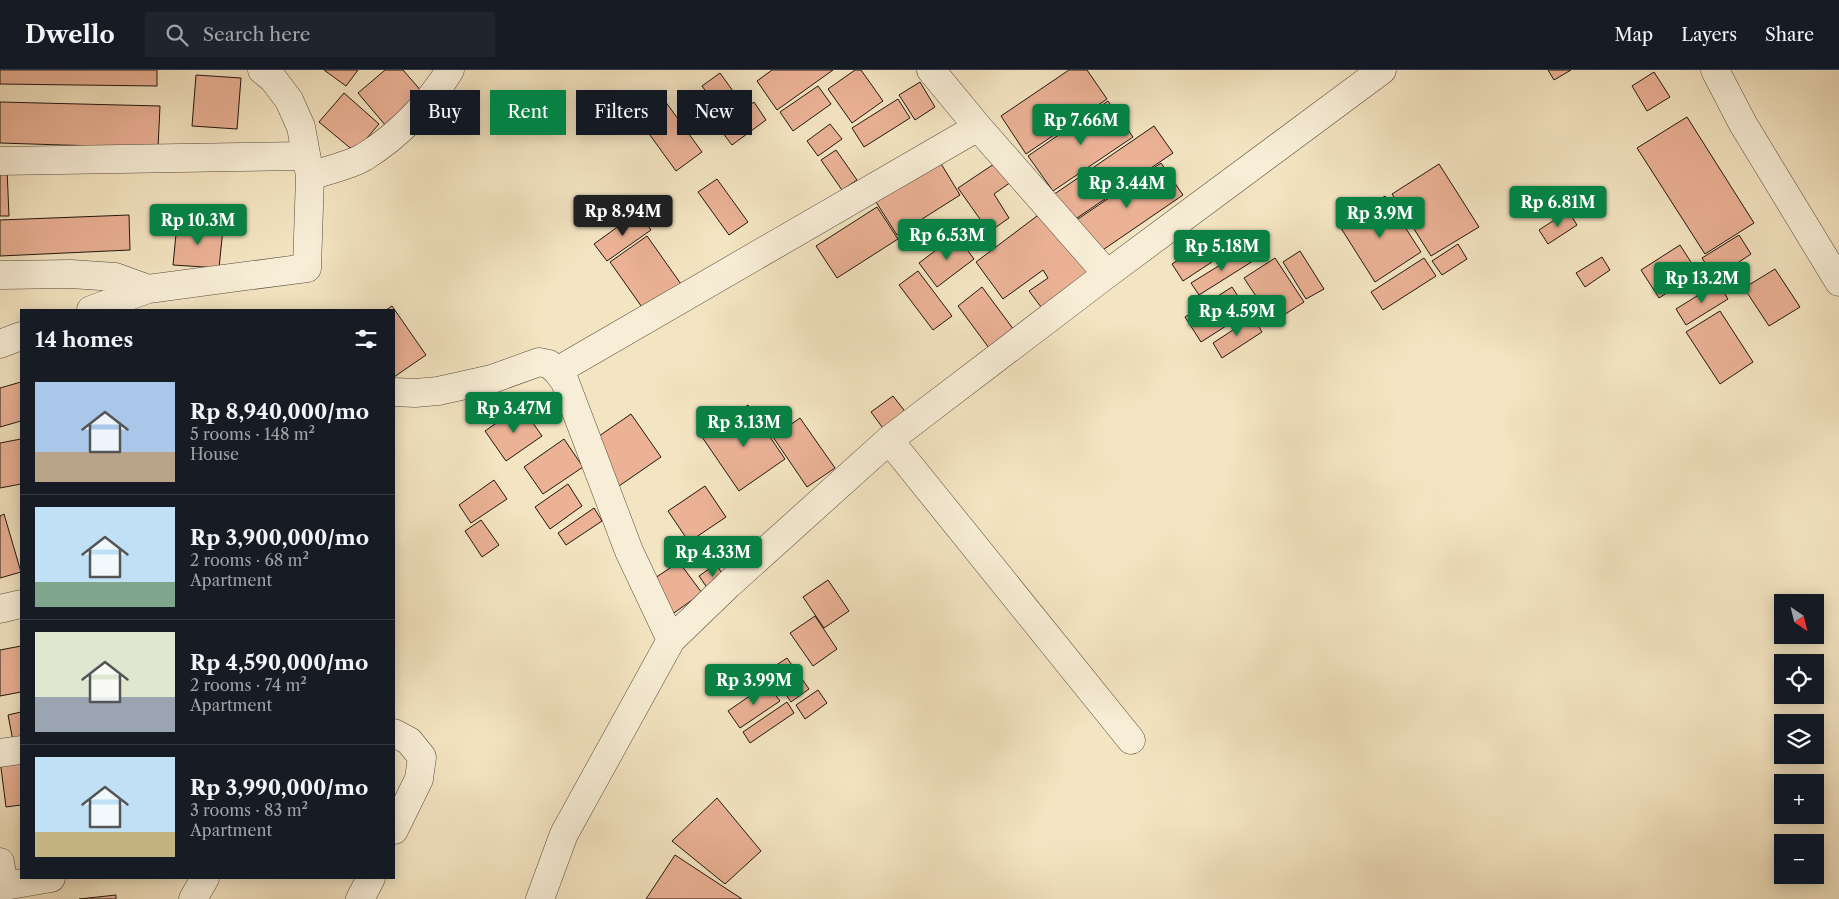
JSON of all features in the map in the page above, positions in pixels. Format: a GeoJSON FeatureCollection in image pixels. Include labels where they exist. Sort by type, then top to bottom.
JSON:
{"type":"FeatureCollection","features":[{"type":"Feature","properties":{"kind":"street"},"geometry":{"type":"LineString","coordinates":[[94,309],[148,289],[307,268],[308,166],[301,127],[289,100],[273,79],[262,70]]}},
{"type":"Feature","properties":{"kind":"street"},"geometry":{"type":"LineString","coordinates":[[0,161],[339,167],[364,157],[396,132],[419,110],[444,81],[450,70]]}},
{"type":"Feature","properties":{"kind":"street"},"geometry":{"type":"LineString","coordinates":[[931,70],[978,127],[1107,274]]}},
{"type":"Feature","properties":{"kind":"street"},"geometry":{"type":"LineString","coordinates":[[540,899],[564,834],[671,640],[728,585],[889,440],[1107,274],[1382,70]]}},
{"type":"Feature","properties":{"kind":"street"},"geometry":{"type":"LineString","coordinates":[[1715,70],[1743,124],[1839,282]]}},
{"type":"Feature","properties":{"kind":"street"},"geometry":{"type":"LineString","coordinates":[[557,371],[978,127]]}},
{"type":"Feature","properties":{"kind":"street"},"geometry":{"type":"LineString","coordinates":[[0,275],[71,274],[115,277],[148,289]]}},
{"type":"Feature","properties":{"kind":"street"},"geometry":{"type":"LineString","coordinates":[[0,344],[20,336]]}},
{"type":"Feature","properties":{"kind":"street"},"geometry":{"type":"LineString","coordinates":[[395,392],[438,391],[492,379],[538,362],[549,364],[557,371],[565,382],[629,551],[671,640]]}},
{"type":"Feature","properties":{"kind":"street"},"geometry":{"type":"LineString","coordinates":[[889,440],[1130,740]]}},
{"type":"Feature","properties":{"kind":"street"},"geometry":{"type":"LineString","coordinates":[[0,609],[20,604]]}},
{"type":"Feature","properties":{"kind":"street"},"geometry":{"type":"LineString","coordinates":[[395,733],[409,741],[422,757],[419,779],[395,828]]}},
{"type":"Feature","properties":{"kind":"street"},"geometry":{"type":"LineString","coordinates":[[0,753],[20,750]]}},
{"type":"Feature","properties":{"kind":"street"},"geometry":{"type":"LineString","coordinates":[[0,862],[4,886],[46,879]]}},
{"type":"Feature","properties":{"kind":"street"},"geometry":{"type":"LineString","coordinates":[[193,899],[204,879]]}},
{"type":"Feature","properties":{"kind":"street"},"geometry":{"type":"LineString","coordinates":[[360,899],[370,879]]}},
{"type":"Feature","properties":{"kind":"building"},"geometry":{"type":"Polygon","coordinates":[[[0,70],[157,70],[157,86],[0,84],[0,70]]]}},
{"type":"Feature","properties":{"kind":"building"},"geometry":{"type":"Polygon","coordinates":[[[324,70],[358,70],[346,86],[324,70]]]}},
{"type":"Feature","properties":{"kind":"building"},"geometry":{"type":"Polygon","coordinates":[[[385,70],[403,70],[420,90],[410,90],[410,105],[386,126],[358,93],[385,70]]]}},
{"type":"Feature","properties":{"kind":"building"},"geometry":{"type":"Polygon","coordinates":[[[772,70],[833,70],[777,110],[757,81],[772,70]]]}},
{"type":"Feature","properties":{"kind":"building"},"geometry":{"type":"Polygon","coordinates":[[[855,70],[861,70],[883,101],[852,123],[828,89],[855,70]]]}},
{"type":"Feature","properties":{"kind":"building"},"geometry":{"type":"Polygon","coordinates":[[[1069,70],[1087,70],[1107,99],[1026,154],[1001,116],[1069,70]]]}},
{"type":"Feature","properties":{"kind":"building"},"geometry":{"type":"Polygon","coordinates":[[[1548,70],[1571,70],[1554,80],[1548,70]]]}},
{"type":"Feature","properties":{"kind":"building"},"geometry":{"type":"Polygon","coordinates":[[[1654,72],[1670,97],[1647,111],[1632,86],[1654,72]]]}},
{"type":"Feature","properties":{"kind":"building"},"geometry":{"type":"Polygon","coordinates":[[[720,73],[732,90],[705,90],[702,86],[720,73]]]}},
{"type":"Feature","properties":{"kind":"building"},"geometry":{"type":"Polygon","coordinates":[[[196,75],[241,78],[237,129],[192,126],[196,75]]]}},
{"type":"Feature","properties":{"kind":"building"},"geometry":{"type":"Polygon","coordinates":[[[920,82],[935,107],[915,120],[899,95],[920,82]]]}},
{"type":"Feature","properties":{"kind":"building"},"geometry":{"type":"Polygon","coordinates":[[[818,86],[831,104],[793,131],[780,112],[818,86]]]}},
{"type":"Feature","properties":{"kind":"building"},"geometry":{"type":"Polygon","coordinates":[[[344,93],[379,124],[355,152],[319,122],[344,93]]]}},
{"type":"Feature","properties":{"kind":"building"},"geometry":{"type":"Polygon","coordinates":[[[898,99],[910,118],[864,147],[852,128],[898,99]]]}},
{"type":"Feature","properties":{"kind":"building"},"geometry":{"type":"Polygon","coordinates":[[[1108,101],[1133,137],[1053,191],[1028,156],[1108,101]]]}},
{"type":"Feature","properties":{"kind":"building"},"geometry":{"type":"Polygon","coordinates":[[[0,102],[160,106],[158,148],[0,143],[0,102]]]}},
{"type":"Feature","properties":{"kind":"building"},"geometry":{"type":"Polygon","coordinates":[[[754,102],[766,120],[752,130],[752,103],[754,102]]]}},
{"type":"Feature","properties":{"kind":"building"},"geometry":{"type":"Polygon","coordinates":[[[667,104],[677,118],[677,135],[690,135],[702,152],[676,171],[650,135],[667,135],[667,104]]]}},
{"type":"Feature","properties":{"kind":"building"},"geometry":{"type":"Polygon","coordinates":[[[1687,117],[1754,223],[1705,254],[1637,148],[1687,117]]]}},
{"type":"Feature","properties":{"kind":"building"},"geometry":{"type":"Polygon","coordinates":[[[830,124],[842,139],[818,156],[807,141],[830,124]]]}},
{"type":"Feature","properties":{"kind":"building"},"geometry":{"type":"Polygon","coordinates":[[[1154,126],[1173,153],[1071,222],[1053,195],[1154,126]]]}},
{"type":"Feature","properties":{"kind":"building"},"geometry":{"type":"Polygon","coordinates":[[[724,135],[746,135],[732,145],[724,135]]]}},
{"type":"Feature","properties":{"kind":"building"},"geometry":{"type":"Polygon","coordinates":[[[836,150],[857,180],[842,190],[821,160],[836,150]]]}},
{"type":"Feature","properties":{"kind":"building"},"geometry":{"type":"Polygon","coordinates":[[[940,162],[960,195],[897,235],[876,202],[940,162]]]}},
{"type":"Feature","properties":{"kind":"building"},"geometry":{"type":"Polygon","coordinates":[[[997,162],[1011,182],[994,194],[1009,218],[989,232],[958,188],[997,162]]]}},
{"type":"Feature","properties":{"kind":"building"},"geometry":{"type":"Polygon","coordinates":[[[1161,163],[1183,195],[1094,256],[1072,223],[1161,163]]]}},
{"type":"Feature","properties":{"kind":"building"},"geometry":{"type":"Polygon","coordinates":[[[1439,164],[1479,227],[1431,256],[1392,194],[1439,164]]]}},
{"type":"Feature","properties":{"kind":"building"},"geometry":{"type":"Polygon","coordinates":[[[7,169],[9,216],[0,216],[0,170],[7,169]]]}},
{"type":"Feature","properties":{"kind":"building"},"geometry":{"type":"Polygon","coordinates":[[[717,179],[748,222],[729,235],[698,192],[717,179]]]}},
{"type":"Feature","properties":{"kind":"building"},"geometry":{"type":"Polygon","coordinates":[[[1385,196],[1421,252],[1375,282],[1339,225],[1385,196]]]}},
{"type":"Feature","properties":{"kind":"building"},"geometry":{"type":"Polygon","coordinates":[[[877,207],[898,239],[837,278],[816,246],[877,207]]]}},
{"type":"Feature","properties":{"kind":"building"},"geometry":{"type":"Polygon","coordinates":[[[1045,210],[1093,275],[1044,311],[1029,291],[1048,278],[1043,270],[1003,299],[976,262],[1045,210]]]}},
{"type":"Feature","properties":{"kind":"building"},"geometry":{"type":"Polygon","coordinates":[[[1568,211],[1577,225],[1548,244],[1539,230],[1568,211]]]}},
{"type":"Feature","properties":{"kind":"building"},"geometry":{"type":"Polygon","coordinates":[[[638,212],[651,230],[607,261],[594,244],[638,212]]]}},
{"type":"Feature","properties":{"kind":"building"},"geometry":{"type":"Polygon","coordinates":[[[129,215],[130,250],[0,256],[0,220],[129,215]]]}},
{"type":"Feature","properties":{"kind":"building"},"geometry":{"type":"Polygon","coordinates":[[[177,224],[223,229],[219,268],[173,265],[177,224]]]}},
{"type":"Feature","properties":{"kind":"building"},"geometry":{"type":"Polygon","coordinates":[[[956,235],[974,259],[937,287],[919,263],[956,235]]]}},
{"type":"Feature","properties":{"kind":"building"},"geometry":{"type":"Polygon","coordinates":[[[1739,235],[1751,254],[1715,278],[1702,258],[1739,235]]]}},
{"type":"Feature","properties":{"kind":"building"},"geometry":{"type":"Polygon","coordinates":[[[647,236],[681,284],[644,310],[610,262],[647,236]]]}},
{"type":"Feature","properties":{"kind":"building"},"geometry":{"type":"Polygon","coordinates":[[[1208,241],[1218,258],[1183,281],[1172,264],[1208,241]]]}},
{"type":"Feature","properties":{"kind":"building"},"geometry":{"type":"Polygon","coordinates":[[[1458,244],[1467,259],[1442,275],[1432,261],[1458,244]]]}},
{"type":"Feature","properties":{"kind":"building"},"geometry":{"type":"Polygon","coordinates":[[[1680,245],[1698,273],[1659,298],[1641,270],[1680,245]]]}},
{"type":"Feature","properties":{"kind":"building"},"geometry":{"type":"Polygon","coordinates":[[[1246,249],[1253,261],[1199,295],[1191,283],[1246,249]]]}},
{"type":"Feature","properties":{"kind":"building"},"geometry":{"type":"Polygon","coordinates":[[[1300,251],[1324,289],[1306,299],[1283,262],[1300,251]]]}},
{"type":"Feature","properties":{"kind":"building"},"geometry":{"type":"Polygon","coordinates":[[[1602,257],[1610,270],[1585,287],[1576,273],[1602,257]]]}},
{"type":"Feature","properties":{"kind":"building"},"geometry":{"type":"Polygon","coordinates":[[[1275,258],[1304,302],[1273,322],[1244,278],[1275,258]]]}},
{"type":"Feature","properties":{"kind":"building"},"geometry":{"type":"Polygon","coordinates":[[[1424,258],[1436,276],[1383,310],[1371,292],[1424,258]]]}},
{"type":"Feature","properties":{"kind":"building"},"geometry":{"type":"Polygon","coordinates":[[[1775,269],[1800,307],[1769,326],[1744,288],[1775,269]]]}},
{"type":"Feature","properties":{"kind":"building"},"geometry":{"type":"Polygon","coordinates":[[[918,271],[952,316],[933,330],[899,285],[918,271]]]}},
{"type":"Feature","properties":{"kind":"building"},"geometry":{"type":"Polygon","coordinates":[[[1718,283],[1728,299],[1686,325],[1676,309],[1718,283]]]}},
{"type":"Feature","properties":{"kind":"building"},"geometry":{"type":"Polygon","coordinates":[[[982,287],[1014,330],[989,348],[958,306],[982,287]]]}},
{"type":"Feature","properties":{"kind":"building"},"geometry":{"type":"Polygon","coordinates":[[[1232,287],[1248,312],[1201,342],[1185,317],[1232,287]]]}},
{"type":"Feature","properties":{"kind":"building"},"geometry":{"type":"Polygon","coordinates":[[[395,310],[426,355],[395,376],[395,310]]]}},
{"type":"Feature","properties":{"kind":"building"},"geometry":{"type":"Polygon","coordinates":[[[1720,311],[1753,362],[1720,384],[1686,332],[1720,311]]]}},
{"type":"Feature","properties":{"kind":"building"},"geometry":{"type":"Polygon","coordinates":[[[1253,317],[1262,332],[1222,358],[1213,343],[1253,317]]]}},
{"type":"Feature","properties":{"kind":"building"},"geometry":{"type":"Polygon","coordinates":[[[20,382],[20,421],[0,427],[0,388],[20,382]]]}},
{"type":"Feature","properties":{"kind":"building"},"geometry":{"type":"Polygon","coordinates":[[[893,396],[907,414],[885,431],[871,412],[893,396]]]}},
{"type":"Feature","properties":{"kind":"building"},"geometry":{"type":"Polygon","coordinates":[[[748,405],[785,459],[739,491],[702,437],[748,405]]]}},
{"type":"Feature","properties":{"kind":"building"},"geometry":{"type":"Polygon","coordinates":[[[521,406],[542,436],[506,461],[485,431],[521,406]]]}},
{"type":"Feature","properties":{"kind":"building"},"geometry":{"type":"Polygon","coordinates":[[[631,414],[661,457],[619,486],[589,443],[631,414]]]}},
{"type":"Feature","properties":{"kind":"building"},"geometry":{"type":"Polygon","coordinates":[[[800,418],[835,468],[807,487],[773,437],[800,418]]]}},
{"type":"Feature","properties":{"kind":"building"},"geometry":{"type":"Polygon","coordinates":[[[20,439],[20,484],[0,488],[0,443],[20,439]]]}},
{"type":"Feature","properties":{"kind":"building"},"geometry":{"type":"Polygon","coordinates":[[[564,439],[583,467],[543,494],[524,467],[564,439]]]}},
{"type":"Feature","properties":{"kind":"building"},"geometry":{"type":"Polygon","coordinates":[[[494,480],[507,499],[471,523],[459,505],[494,480]]]}},
{"type":"Feature","properties":{"kind":"building"},"geometry":{"type":"Polygon","coordinates":[[[568,484],[582,506],[550,529],[535,507],[568,484]]]}},
{"type":"Feature","properties":{"kind":"building"},"geometry":{"type":"Polygon","coordinates":[[[705,486],[726,517],[689,542],[668,511],[705,486]]]}},
{"type":"Feature","properties":{"kind":"building"},"geometry":{"type":"Polygon","coordinates":[[[594,508],[602,521],[566,545],[558,533],[594,508]]]}},
{"type":"Feature","properties":{"kind":"building"},"geometry":{"type":"Polygon","coordinates":[[[4,514],[20,572],[0,578],[0,516],[4,514]]]}},
{"type":"Feature","properties":{"kind":"building"},"geometry":{"type":"Polygon","coordinates":[[[481,520],[499,545],[482,557],[465,531],[481,520]]]}},
{"type":"Feature","properties":{"kind":"building"},"geometry":{"type":"Polygon","coordinates":[[[679,562],[702,593],[671,615],[649,582],[679,562]]]}},
{"type":"Feature","properties":{"kind":"building"},"geometry":{"type":"Polygon","coordinates":[[[716,564],[727,581],[710,592],[699,576],[716,564]]]}},
{"type":"Feature","properties":{"kind":"building"},"geometry":{"type":"Polygon","coordinates":[[[828,580],[849,611],[824,628],[803,597],[828,580]]]}},
{"type":"Feature","properties":{"kind":"building"},"geometry":{"type":"Polygon","coordinates":[[[815,616],[837,649],[813,666],[790,633],[815,616]]]}},
{"type":"Feature","properties":{"kind":"building"},"geometry":{"type":"Polygon","coordinates":[[[20,646],[20,692],[0,696],[0,650],[20,646]]]}},
{"type":"Feature","properties":{"kind":"building"},"geometry":{"type":"Polygon","coordinates":[[[787,658],[809,689],[791,702],[769,670],[787,658]]]}},
{"type":"Feature","properties":{"kind":"building"},"geometry":{"type":"Polygon","coordinates":[[[767,684],[780,701],[740,728],[728,711],[767,684]]]}},
{"type":"Feature","properties":{"kind":"building"},"geometry":{"type":"Polygon","coordinates":[[[818,690],[827,703],[805,719],[796,705],[818,690]]]}},
{"type":"Feature","properties":{"kind":"building"},"geometry":{"type":"Polygon","coordinates":[[[787,702],[794,713],[750,743],[743,732],[787,702]]]}},
{"type":"Feature","properties":{"kind":"building"},"geometry":{"type":"Polygon","coordinates":[[[20,712],[20,745],[14,746],[8,715],[20,712]]]}},
{"type":"Feature","properties":{"kind":"building"},"geometry":{"type":"Polygon","coordinates":[[[20,757],[20,805],[6,807],[0,760],[20,757]]]}},
{"type":"Feature","properties":{"kind":"building"},"geometry":{"type":"Polygon","coordinates":[[[717,798],[761,851],[725,884],[672,841],[717,798]]]}},
{"type":"Feature","properties":{"kind":"building"},"geometry":{"type":"Polygon","coordinates":[[[675,855],[742,899],[646,899],[675,855]]]}},
{"type":"Feature","properties":{"kind":"building"},"geometry":{"type":"Polygon","coordinates":[[[116,895],[116,899],[79,899],[116,895]]]}}]}
